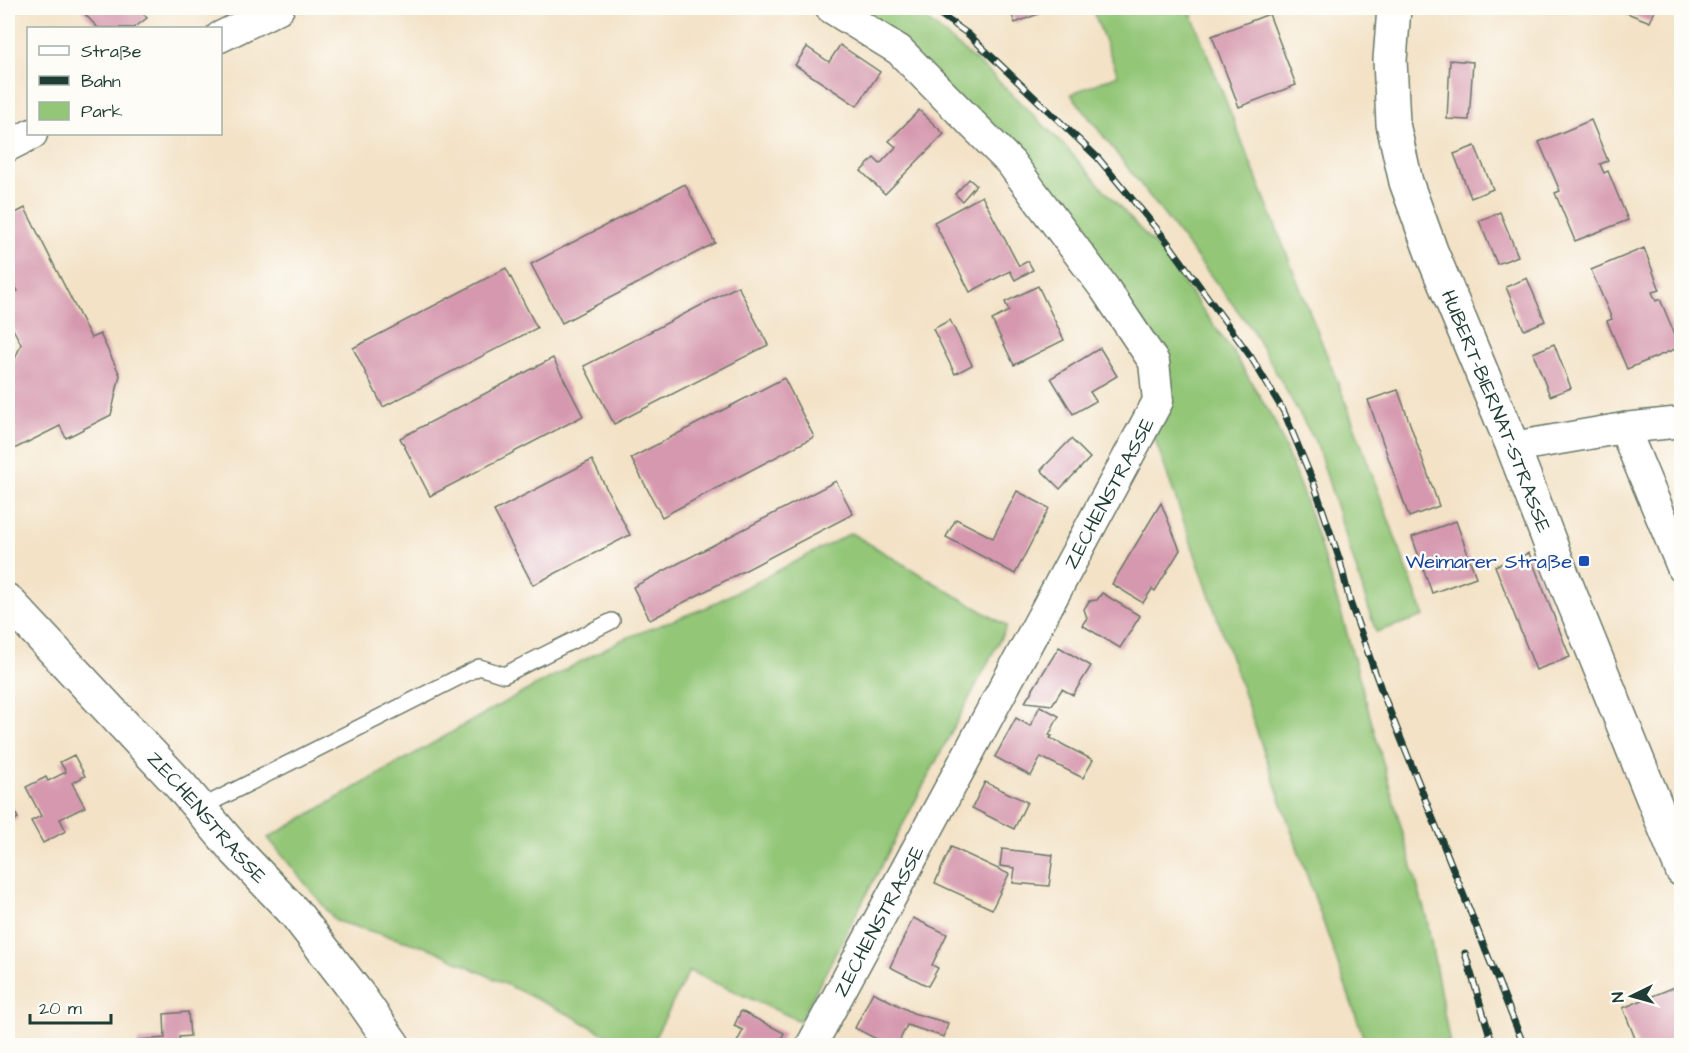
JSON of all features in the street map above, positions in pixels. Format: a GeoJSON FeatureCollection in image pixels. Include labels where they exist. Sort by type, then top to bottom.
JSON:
{"type":"FeatureCollection","features":[{"type":"Feature","properties":{"kind":"street"},"geometry":{"type":"LineString","coordinates":[[222,36],[279,8]]}},
{"type":"Feature","properties":{"kind":"street","name":"ZECHENSTRASSE"},"geometry":{"type":"LineString","coordinates":[[811,1046],[1158,401],[1154,362],[1105,289],[1011,163],[898,50],[831,8]]}},
{"type":"Feature","properties":{"kind":"street","name":"HUBERT-BIERNAT-STRASSE"},"geometry":{"type":"LineString","coordinates":[[1394,8],[1390,60],[1393,124],[1406,182],[1431,251],[1513,447],[1682,870]]}},
{"type":"Feature","properties":{"kind":"street"},"geometry":{"type":"LineString","coordinates":[[8,146],[30,135]]}},
{"type":"Feature","properties":{"kind":"street"},"geometry":{"type":"LineString","coordinates":[[1513,447],[1624,428],[1682,422]]}},
{"type":"Feature","properties":{"kind":"street"},"geometry":{"type":"LineString","coordinates":[[1624,428],[1682,567]]}},
{"type":"Feature","properties":{"kind":"street","name":"ZECHENSTRASSE"},"geometry":{"type":"LineString","coordinates":[[8,601],[295,914],[357,993],[394,1046]]}},
{"type":"Feature","properties":{"kind":"lane"},"geometry":{"type":"LineString","coordinates":[[200,808],[478,668],[504,675],[612,621]]}},
{"type":"Feature","properties":{"kind":"green space"},"geometry":{"type":"Polygon","coordinates":[[[831,8],[913,8],[988,71],[1059,140],[1161,252],[1233,352],[1275,422],[1309,510],[1342,616],[1427,920],[1450,1045],[1366,1045],[1155,439],[1149,418],[1154,362],[1011,163],[831,8]]]}},
{"type":"Feature","properties":{"kind":"green space"},"geometry":{"type":"Polygon","coordinates":[[[1092,8],[1189,8],[1347,406],[1424,616],[1376,632],[1317,445],[1251,328],[1071,94],[1118,75],[1092,8]]]}},
{"type":"Feature","properties":{"kind":"green space"},"geometry":{"type":"Polygon","coordinates":[[[851,533],[1007,626],[800,1021],[689,971],[651,1045],[624,1045],[572,1016],[432,949],[336,921],[268,838],[494,708],[621,640],[705,608],[851,533]]]}},
{"type":"Feature","properties":{"kind":"building"},"geometry":{"type":"Polygon","coordinates":[[[86,8],[138,8],[147,18],[135,27],[97,27],[82,11],[86,8]]]}},
{"type":"Feature","properties":{"kind":"building"},"geometry":{"type":"Polygon","coordinates":[[[1009,8],[1044,8],[1046,11],[1015,23],[1009,8]]]}},
{"type":"Feature","properties":{"kind":"building"},"geometry":{"type":"Polygon","coordinates":[[[1614,8],[1656,8],[1650,22],[1614,8]]]}},
{"type":"Feature","properties":{"kind":"building"},"geometry":{"type":"Polygon","coordinates":[[[1269,14],[1296,85],[1239,107],[1212,36],[1269,14]]]}},
{"type":"Feature","properties":{"kind":"building"},"geometry":{"type":"Polygon","coordinates":[[[840,45],[880,72],[857,106],[795,65],[807,47],[829,62],[840,45]]]}},
{"type":"Feature","properties":{"kind":"building"},"geometry":{"type":"Polygon","coordinates":[[[1450,60],[1473,62],[1469,120],[1447,119],[1450,60]]]}},
{"type":"Feature","properties":{"kind":"building"},"geometry":{"type":"Polygon","coordinates":[[[919,110],[944,134],[885,194],[861,171],[874,158],[880,164],[896,147],[889,141],[919,110]]]}},
{"type":"Feature","properties":{"kind":"building"},"geometry":{"type":"Polygon","coordinates":[[[1591,120],[1608,161],[1600,164],[1604,173],[1608,171],[1628,220],[1575,241],[1555,193],[1560,191],[1539,142],[1591,120]]]}},
{"type":"Feature","properties":{"kind":"building"},"geometry":{"type":"Polygon","coordinates":[[[1475,146],[1493,189],[1471,198],[1454,154],[1475,146]]]}},
{"type":"Feature","properties":{"kind":"building"},"geometry":{"type":"Polygon","coordinates":[[[969,179],[976,185],[962,201],[955,194],[969,179]]]}},
{"type":"Feature","properties":{"kind":"building"},"geometry":{"type":"Polygon","coordinates":[[[685,184],[715,243],[562,323],[531,264],[685,184]]]}},
{"type":"Feature","properties":{"kind":"building"},"geometry":{"type":"Polygon","coordinates":[[[982,196],[1019,266],[1028,261],[1033,270],[1015,280],[1010,271],[970,292],[934,222],[982,196]]]}},
{"type":"Feature","properties":{"kind":"building"},"geometry":{"type":"Polygon","coordinates":[[[25,208],[91,338],[100,334],[120,375],[111,415],[66,438],[60,426],[8,452],[8,376],[21,344],[13,329],[8,327],[8,297],[18,291],[8,270],[8,217],[25,208]]]}},
{"type":"Feature","properties":{"kind":"building"},"geometry":{"type":"Polygon","coordinates":[[[1500,212],[1518,256],[1497,264],[1479,221],[1500,212]]]}},
{"type":"Feature","properties":{"kind":"building"},"geometry":{"type":"Polygon","coordinates":[[[1644,248],[1660,290],[1652,292],[1656,301],[1660,299],[1680,347],[1627,369],[1607,321],[1612,319],[1591,270],[1644,248]]]}},
{"type":"Feature","properties":{"kind":"building"},"geometry":{"type":"Polygon","coordinates":[[[506,268],[537,328],[383,407],[353,348],[506,268]]]}},
{"type":"Feature","properties":{"kind":"building"},"geometry":{"type":"Polygon","coordinates":[[[1527,278],[1545,321],[1524,330],[1506,287],[1527,278]]]}},
{"type":"Feature","properties":{"kind":"building"},"geometry":{"type":"Polygon","coordinates":[[[738,286],[768,345],[614,424],[584,366],[738,286]]]}},
{"type":"Feature","properties":{"kind":"building"},"geometry":{"type":"Polygon","coordinates":[[[1038,286],[1064,340],[1014,365],[992,320],[1009,311],[1005,302],[1038,286]]]}},
{"type":"Feature","properties":{"kind":"building"},"geometry":{"type":"Polygon","coordinates":[[[950,320],[972,365],[955,374],[933,329],[950,320]]]}},
{"type":"Feature","properties":{"kind":"building"},"geometry":{"type":"Polygon","coordinates":[[[1554,344],[1571,388],[1550,396],[1533,353],[1554,344]]]}},
{"type":"Feature","properties":{"kind":"building"},"geometry":{"type":"Polygon","coordinates":[[[1100,348],[1117,376],[1090,392],[1096,401],[1073,414],[1051,378],[1100,348]]]}},
{"type":"Feature","properties":{"kind":"building"},"geometry":{"type":"Polygon","coordinates":[[[553,358],[583,416],[430,496],[400,438],[553,358]]]}},
{"type":"Feature","properties":{"kind":"building"},"geometry":{"type":"Polygon","coordinates":[[[784,378],[814,437],[662,517],[631,458],[784,378]]]}},
{"type":"Feature","properties":{"kind":"building"},"geometry":{"type":"Polygon","coordinates":[[[1398,390],[1439,506],[1409,517],[1368,400],[1398,390]]]}},
{"type":"Feature","properties":{"kind":"building"},"geometry":{"type":"Polygon","coordinates":[[[1071,439],[1090,458],[1060,489],[1041,470],[1071,439]]]}},
{"type":"Feature","properties":{"kind":"building"},"geometry":{"type":"Polygon","coordinates":[[[592,460],[630,535],[533,585],[494,511],[592,460]]]}},
{"type":"Feature","properties":{"kind":"building"},"geometry":{"type":"Polygon","coordinates":[[[836,481],[853,514],[650,620],[633,587],[836,481]]]}},
{"type":"Feature","properties":{"kind":"building"},"geometry":{"type":"Polygon","coordinates":[[[1017,491],[1049,508],[1015,574],[946,537],[956,519],[993,538],[1017,491]]]}},
{"type":"Feature","properties":{"kind":"building"},"geometry":{"type":"Polygon","coordinates":[[[1161,503],[1180,550],[1155,591],[1152,589],[1143,603],[1112,584],[1161,503]]]}},
{"type":"Feature","properties":{"kind":"building"},"geometry":{"type":"Polygon","coordinates":[[[1456,521],[1476,577],[1432,593],[1412,537],[1456,521]]]}},
{"type":"Feature","properties":{"kind":"building"},"geometry":{"type":"Polygon","coordinates":[[[1529,553],[1570,657],[1536,670],[1495,566],[1529,553]]]}},
{"type":"Feature","properties":{"kind":"building"},"geometry":{"type":"Polygon","coordinates":[[[1102,593],[1140,616],[1120,648],[1082,625],[1087,618],[1084,609],[1089,601],[1097,600],[1102,593]]]}},
{"type":"Feature","properties":{"kind":"building"},"geometry":{"type":"Polygon","coordinates":[[[1059,647],[1091,666],[1073,695],[1062,689],[1052,705],[1025,702],[1059,647]]]}},
{"type":"Feature","properties":{"kind":"building"},"geometry":{"type":"Polygon","coordinates":[[[1040,706],[1059,716],[1049,735],[1052,736],[1050,738],[1093,760],[1083,778],[1041,757],[1031,776],[995,757],[1016,718],[1030,726],[1040,706]]]}},
{"type":"Feature","properties":{"kind":"building"},"geometry":{"type":"Polygon","coordinates":[[[74,755],[85,776],[72,783],[85,807],[60,819],[66,831],[43,843],[31,821],[41,816],[26,787],[46,777],[48,781],[66,772],[60,762],[74,755]]]}},
{"type":"Feature","properties":{"kind":"building"},"geometry":{"type":"Polygon","coordinates":[[[985,782],[1027,802],[1014,829],[972,808],[985,782]]]}},
{"type":"Feature","properties":{"kind":"building"},"geometry":{"type":"Polygon","coordinates":[[[8,799],[18,818],[8,824],[8,799]]]}},
{"type":"Feature","properties":{"kind":"building"},"geometry":{"type":"Polygon","coordinates":[[[951,847],[1009,874],[992,909],[935,883],[951,847]]]}},
{"type":"Feature","properties":{"kind":"building"},"geometry":{"type":"Polygon","coordinates":[[[1002,849],[1053,855],[1049,886],[1013,883],[1015,868],[1000,866],[1002,849]]]}},
{"type":"Feature","properties":{"kind":"building"},"geometry":{"type":"Polygon","coordinates":[[[913,918],[947,934],[932,965],[938,968],[928,986],[890,967],[913,918]]]}},
{"type":"Feature","properties":{"kind":"building"},"geometry":{"type":"Polygon","coordinates":[[[1682,984],[1682,1046],[1638,1046],[1623,1008],[1682,984]]]}},
{"type":"Feature","properties":{"kind":"building"},"geometry":{"type":"Polygon","coordinates":[[[873,992],[913,1013],[948,1023],[944,1037],[907,1025],[897,1046],[890,1046],[855,1028],[873,992]]]}},
{"type":"Feature","properties":{"kind":"building"},"geometry":{"type":"Polygon","coordinates":[[[741,1011],[784,1033],[778,1046],[735,1046],[743,1030],[734,1026],[741,1011]]]}},
{"type":"Feature","properties":{"kind":"building"},"geometry":{"type":"Polygon","coordinates":[[[188,1012],[190,1036],[179,1037],[180,1046],[138,1046],[138,1040],[165,1038],[164,1014],[188,1012]]]}},
{"type":"Feature","properties":{"kind":"railway"},"geometry":{"type":"LineString","coordinates":[[931,8],[968,34],[1098,158],[1166,240],[1251,357],[1284,412],[1314,484],[1340,561],[1350,602],[1381,689],[1524,1046]]}},
{"type":"Feature","properties":{"kind":"railway"},"geometry":{"type":"LineString","coordinates":[[1465,953],[1493,1046]]}},
{"type":"Feature","properties":{"kind":"place","name":"Weimarer Straße"},"geometry":{"type":"Point","coordinates":[1584,561]}}]}
